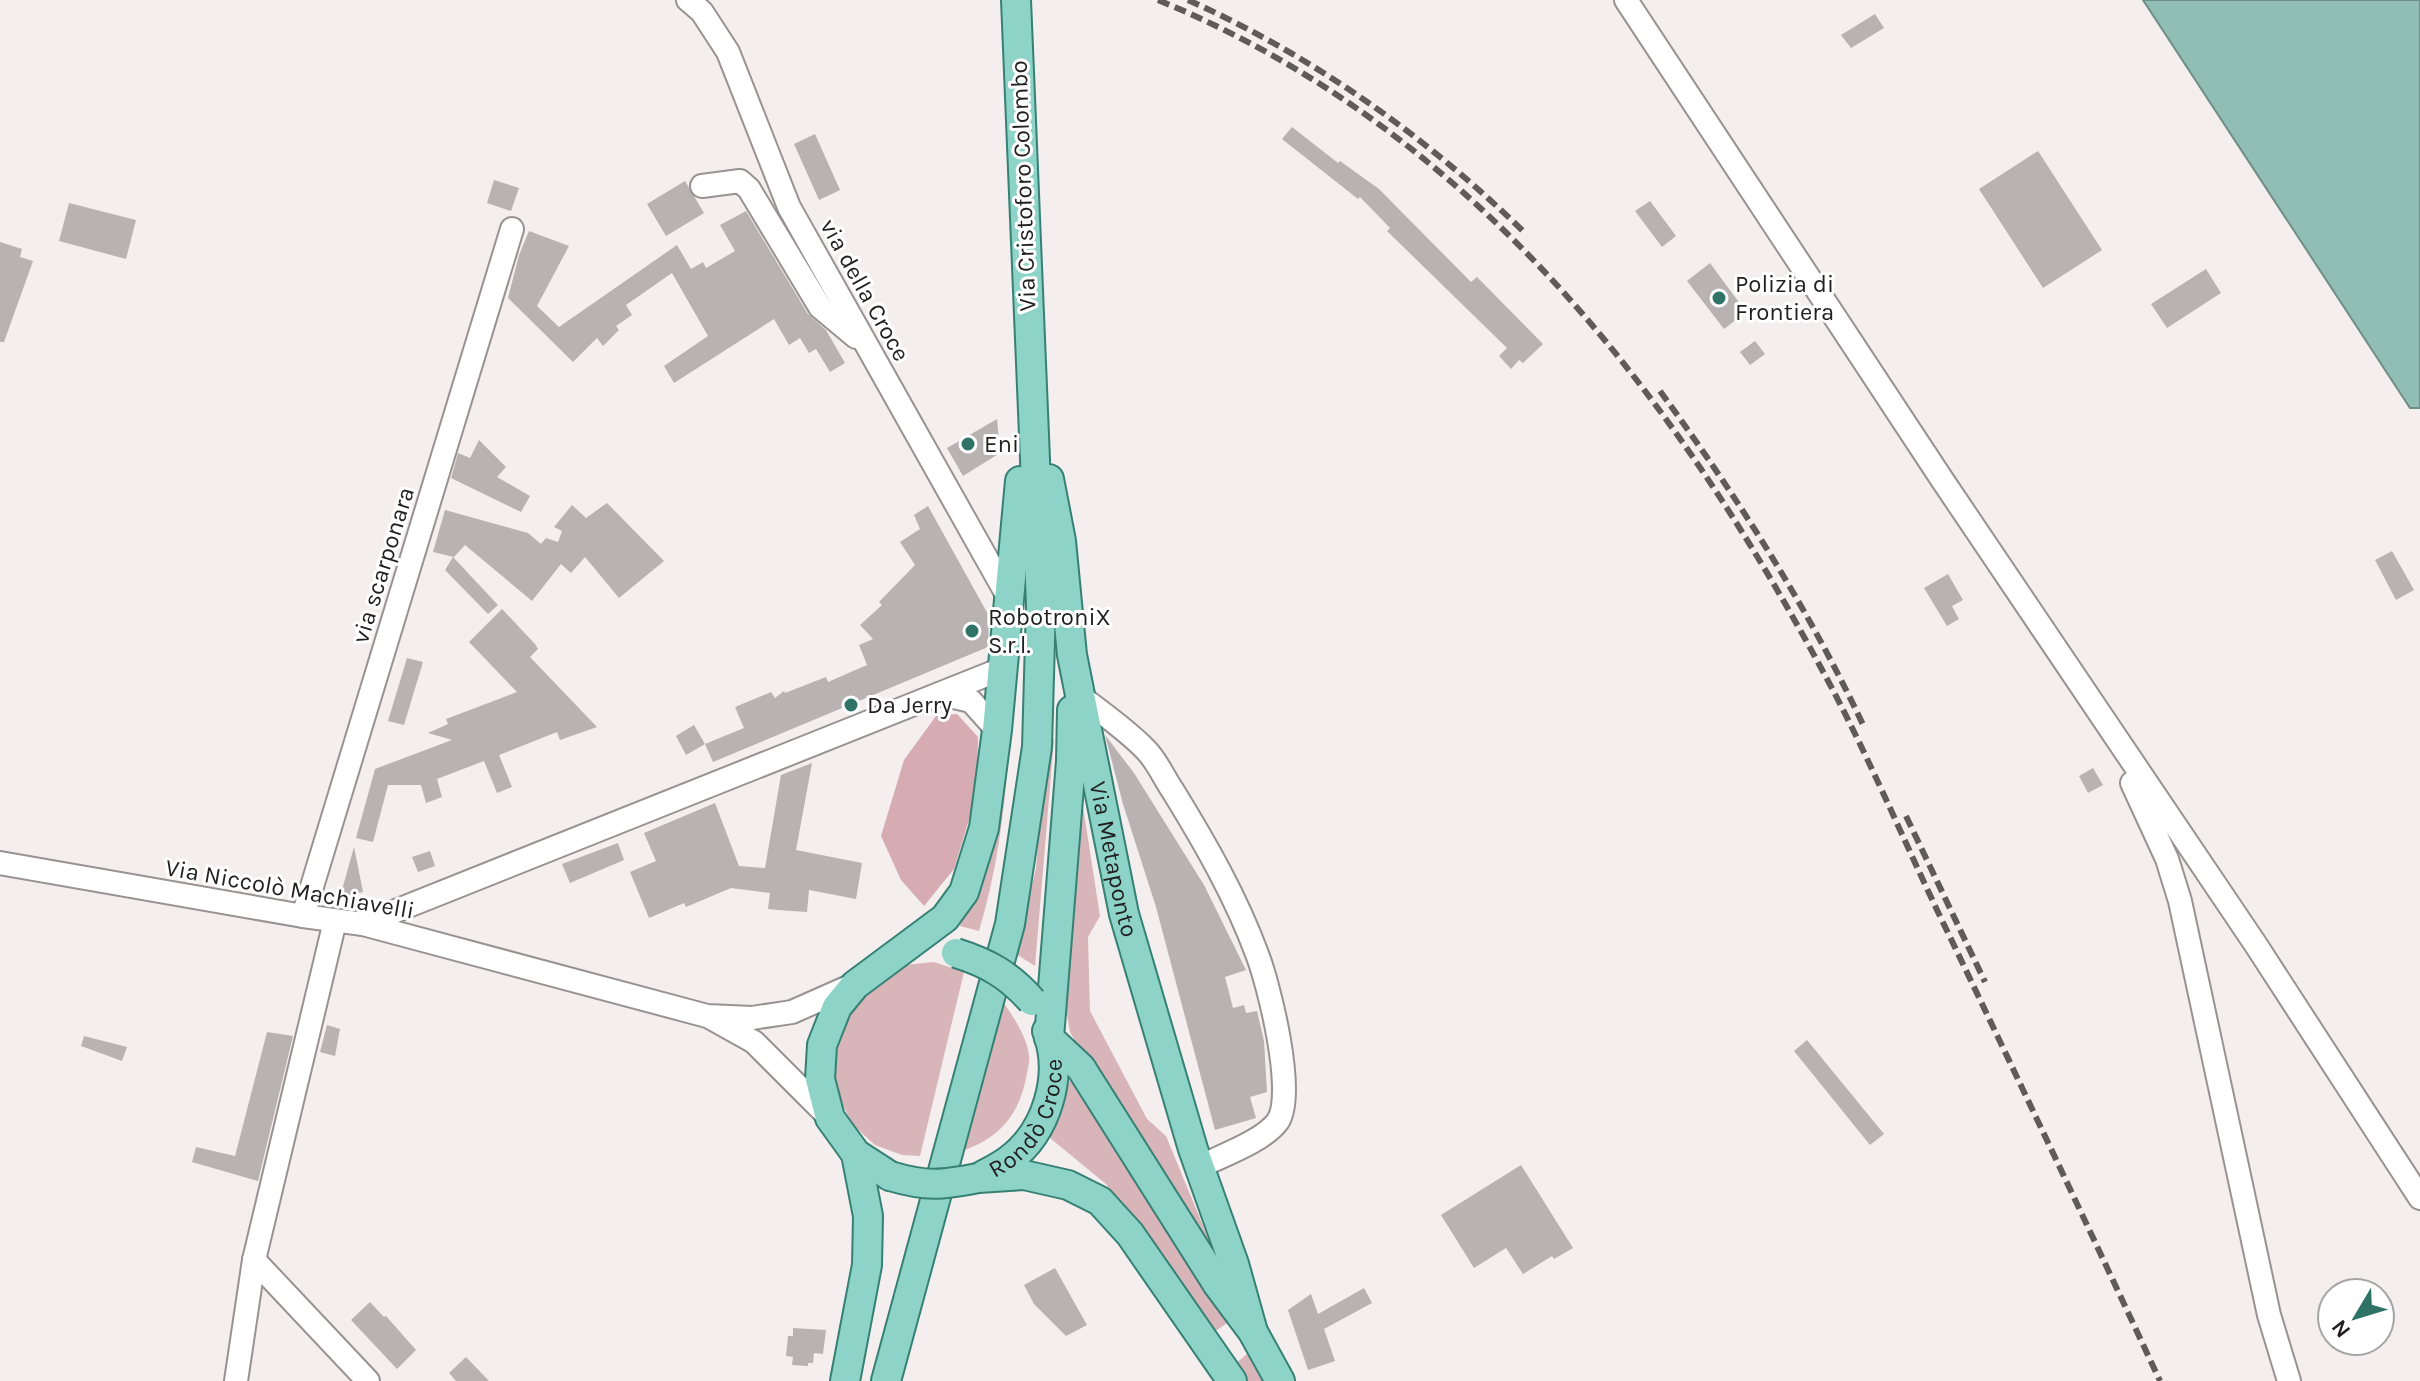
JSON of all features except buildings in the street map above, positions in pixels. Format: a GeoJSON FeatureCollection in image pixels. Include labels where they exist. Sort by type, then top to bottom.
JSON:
{"type":"FeatureCollection","features":[{"type":"Feature","properties":{"kind":"main road","name":"Via Cristoforo Colombo"},"geometry":{"type":"LineString","coordinates":[[1016,0],[1030,372]]}},
{"type":"Feature","properties":{"kind":"main road"},"geometry":{"type":"LineString","coordinates":[[1030,372],[1004,668],[984,828],[964,892],[945,918],[855,985],[837,1007],[822,1045],[820,1079],[830,1118],[856,1154],[890,1176],[939,1186],[978,1178],[1024,1175],[1068,1185],[1100,1201],[1130,1234],[1232,1381]]}},
{"type":"Feature","properties":{"kind":"main road"},"geometry":{"type":"LineString","coordinates":[[886,1381],[1010,924],[1037,747],[1041,605],[1030,372]]}},
{"type":"Feature","properties":{"kind":"main road","name":"Via Metaponto"},"geometry":{"type":"LineString","coordinates":[[1030,372],[1061,541],[1072,655],[1124,914],[1199,1167],[1234,1264],[1253,1332]]}},
{"type":"Feature","properties":{"kind":"main road"},"geometry":{"type":"LineString","coordinates":[[1072,655],[1071,761],[1049,1038],[1081,1068],[1218,1285],[1253,1332],[1280,1381]]}},
{"type":"Feature","properties":{"kind":"main road","name":"Rondò Croce"},"geometry":{"type":"LineString","coordinates":[[888,962],[915,953],[956,953],[981,960],[999,970],[1032,1001],[1049,1038],[1054,1061],[1053,1082],[1038,1128],[1011,1159],[978,1178]]}},
{"type":"Feature","properties":{"kind":"main road"},"geometry":{"type":"LineString","coordinates":[[845,1381],[867,1265],[868,1216],[856,1154]]}},
{"type":"Feature","properties":{"kind":"street","name":"via della Croce"},"geometry":{"type":"LineString","coordinates":[[688,0],[702,12],[728,52],[789,207],[1010,600]]}},
{"type":"Feature","properties":{"kind":"street"},"geometry":{"type":"LineString","coordinates":[[1626,0],[2256,945],[2420,1198]]}},
{"type":"Feature","properties":{"kind":"street"},"geometry":{"type":"LineString","coordinates":[[702,186],[740,181],[749,189],[820,307],[866,345]]}},
{"type":"Feature","properties":{"kind":"street","name":"via scarponara"},"geometry":{"type":"LineString","coordinates":[[303,916],[512,229]]}},
{"type":"Feature","properties":{"kind":"street"},"geometry":{"type":"LineString","coordinates":[[363,924],[1004,668]]}},
{"type":"Feature","properties":{"kind":"street"},"geometry":{"type":"LineString","coordinates":[[941,694],[971,701],[997,730]]}},
{"type":"Feature","properties":{"kind":"street"},"geometry":{"type":"LineString","coordinates":[[1080,696],[1147,751],[1180,803],[1211,855],[1238,910],[1258,955],[1270,1001],[1282,1061],[1285,1097],[1278,1121],[1254,1140],[1199,1167]]}},
{"type":"Feature","properties":{"kind":"street"},"geometry":{"type":"LineString","coordinates":[[2088,696],[2148,814],[2180,901],[2269,1315],[2289,1381]]}},
{"type":"Feature","properties":{"kind":"street","name":"Via Niccolò Machiavelli"},"geometry":{"type":"LineString","coordinates":[[0,863],[363,924],[707,1016]]}},
{"type":"Feature","properties":{"kind":"street"},"geometry":{"type":"LineString","coordinates":[[236,1381],[254,1260],[335,921]]}},
{"type":"Feature","properties":{"kind":"street"},"geometry":{"type":"LineString","coordinates":[[707,1016],[752,1018],[792,1012],[855,985]]}},
{"type":"Feature","properties":{"kind":"street"},"geometry":{"type":"LineString","coordinates":[[707,1016],[754,1042],[830,1118]]}},
{"type":"Feature","properties":{"kind":"street"},"geometry":{"type":"LineString","coordinates":[[254,1260],[368,1381]]}},
{"type":"Feature","properties":{"kind":"shaded area"},"geometry":{"type":"Polygon","coordinates":[[[2143,0],[2420,0],[2420,408],[2410,408],[2143,0]]]}},
{"type":"Feature","properties":{"kind":"shaded area"},"geometry":{"type":"Polygon","coordinates":[[[1015,652],[1001,827],[979,931],[960,926],[995,815],[1015,652]]]}},
{"type":"Feature","properties":{"kind":"shaded area"},"geometry":{"type":"Polygon","coordinates":[[[957,714],[978,737],[977,793],[954,869],[924,906],[901,880],[881,836],[904,760],[936,716],[957,714]]]}},
{"type":"Feature","properties":{"kind":"shaded area"},"geometry":{"type":"Polygon","coordinates":[[[1054,739],[1035,966],[1016,954],[1036,868],[1047,740],[1054,739]]]}},
{"type":"Feature","properties":{"kind":"shaded area"},"geometry":{"type":"Polygon","coordinates":[[[1079,781],[1100,916],[1088,937],[1090,1011],[1147,1119],[1166,1136],[1213,1250],[1088,1064],[1070,1032],[1063,991],[1079,781]]]}},
{"type":"Feature","properties":{"kind":"shaded area"},"geometry":{"type":"Polygon","coordinates":[[[934,962],[964,972],[920,1156],[902,1155],[875,1145],[853,1125],[839,1098],[829,1060],[858,995],[894,966],[934,962]]]}},
{"type":"Feature","properties":{"kind":"shaded area"},"geometry":{"type":"Polygon","coordinates":[[[1001,999],[1018,1025],[1027,1047],[1029,1062],[1024,1088],[1014,1112],[998,1131],[962,1151],[1001,999]]]}},
{"type":"Feature","properties":{"kind":"shaded area"},"geometry":{"type":"Polygon","coordinates":[[[1071,1076],[1230,1321],[1214,1332],[1106,1184],[1050,1138],[1071,1076]]]}},
{"type":"Feature","properties":{"kind":"shaded area"},"geometry":{"type":"Polygon","coordinates":[[[1247,1354],[1262,1381],[1247,1381],[1235,1364],[1247,1354]]]}},
{"type":"Feature","properties":{"kind":"railway"},"geometry":{"type":"LineString","coordinates":[[1158,0],[1268,53],[1369,117],[1462,191],[1546,274],[1624,364],[1695,460],[1760,561],[1852,727],[2160,1381]]}},
{"type":"Feature","properties":{"kind":"railway"},"geometry":{"type":"LineString","coordinates":[[1188,0],[1280,47],[1367,102],[1449,164],[1525,233]]}},
{"type":"Feature","properties":{"kind":"railway"},"geometry":{"type":"LineString","coordinates":[[1660,391],[1771,555],[1865,729]]}},
{"type":"Feature","properties":{"kind":"railway"},"geometry":{"type":"LineString","coordinates":[[1906,816],[1985,982]]}},
{"type":"Feature","properties":{"kind":"place","name":"Polizia di Frontiera"},"geometry":{"type":"Point","coordinates":[1719,298]}},
{"type":"Feature","properties":{"kind":"place","name":"Eni"},"geometry":{"type":"Point","coordinates":[968,444]}},
{"type":"Feature","properties":{"kind":"place","name":"RobotroniX S.r.l."},"geometry":{"type":"Point","coordinates":[972,631]}},
{"type":"Feature","properties":{"kind":"place","name":"Da Jerry"},"geometry":{"type":"Point","coordinates":[851,705]}}]}
